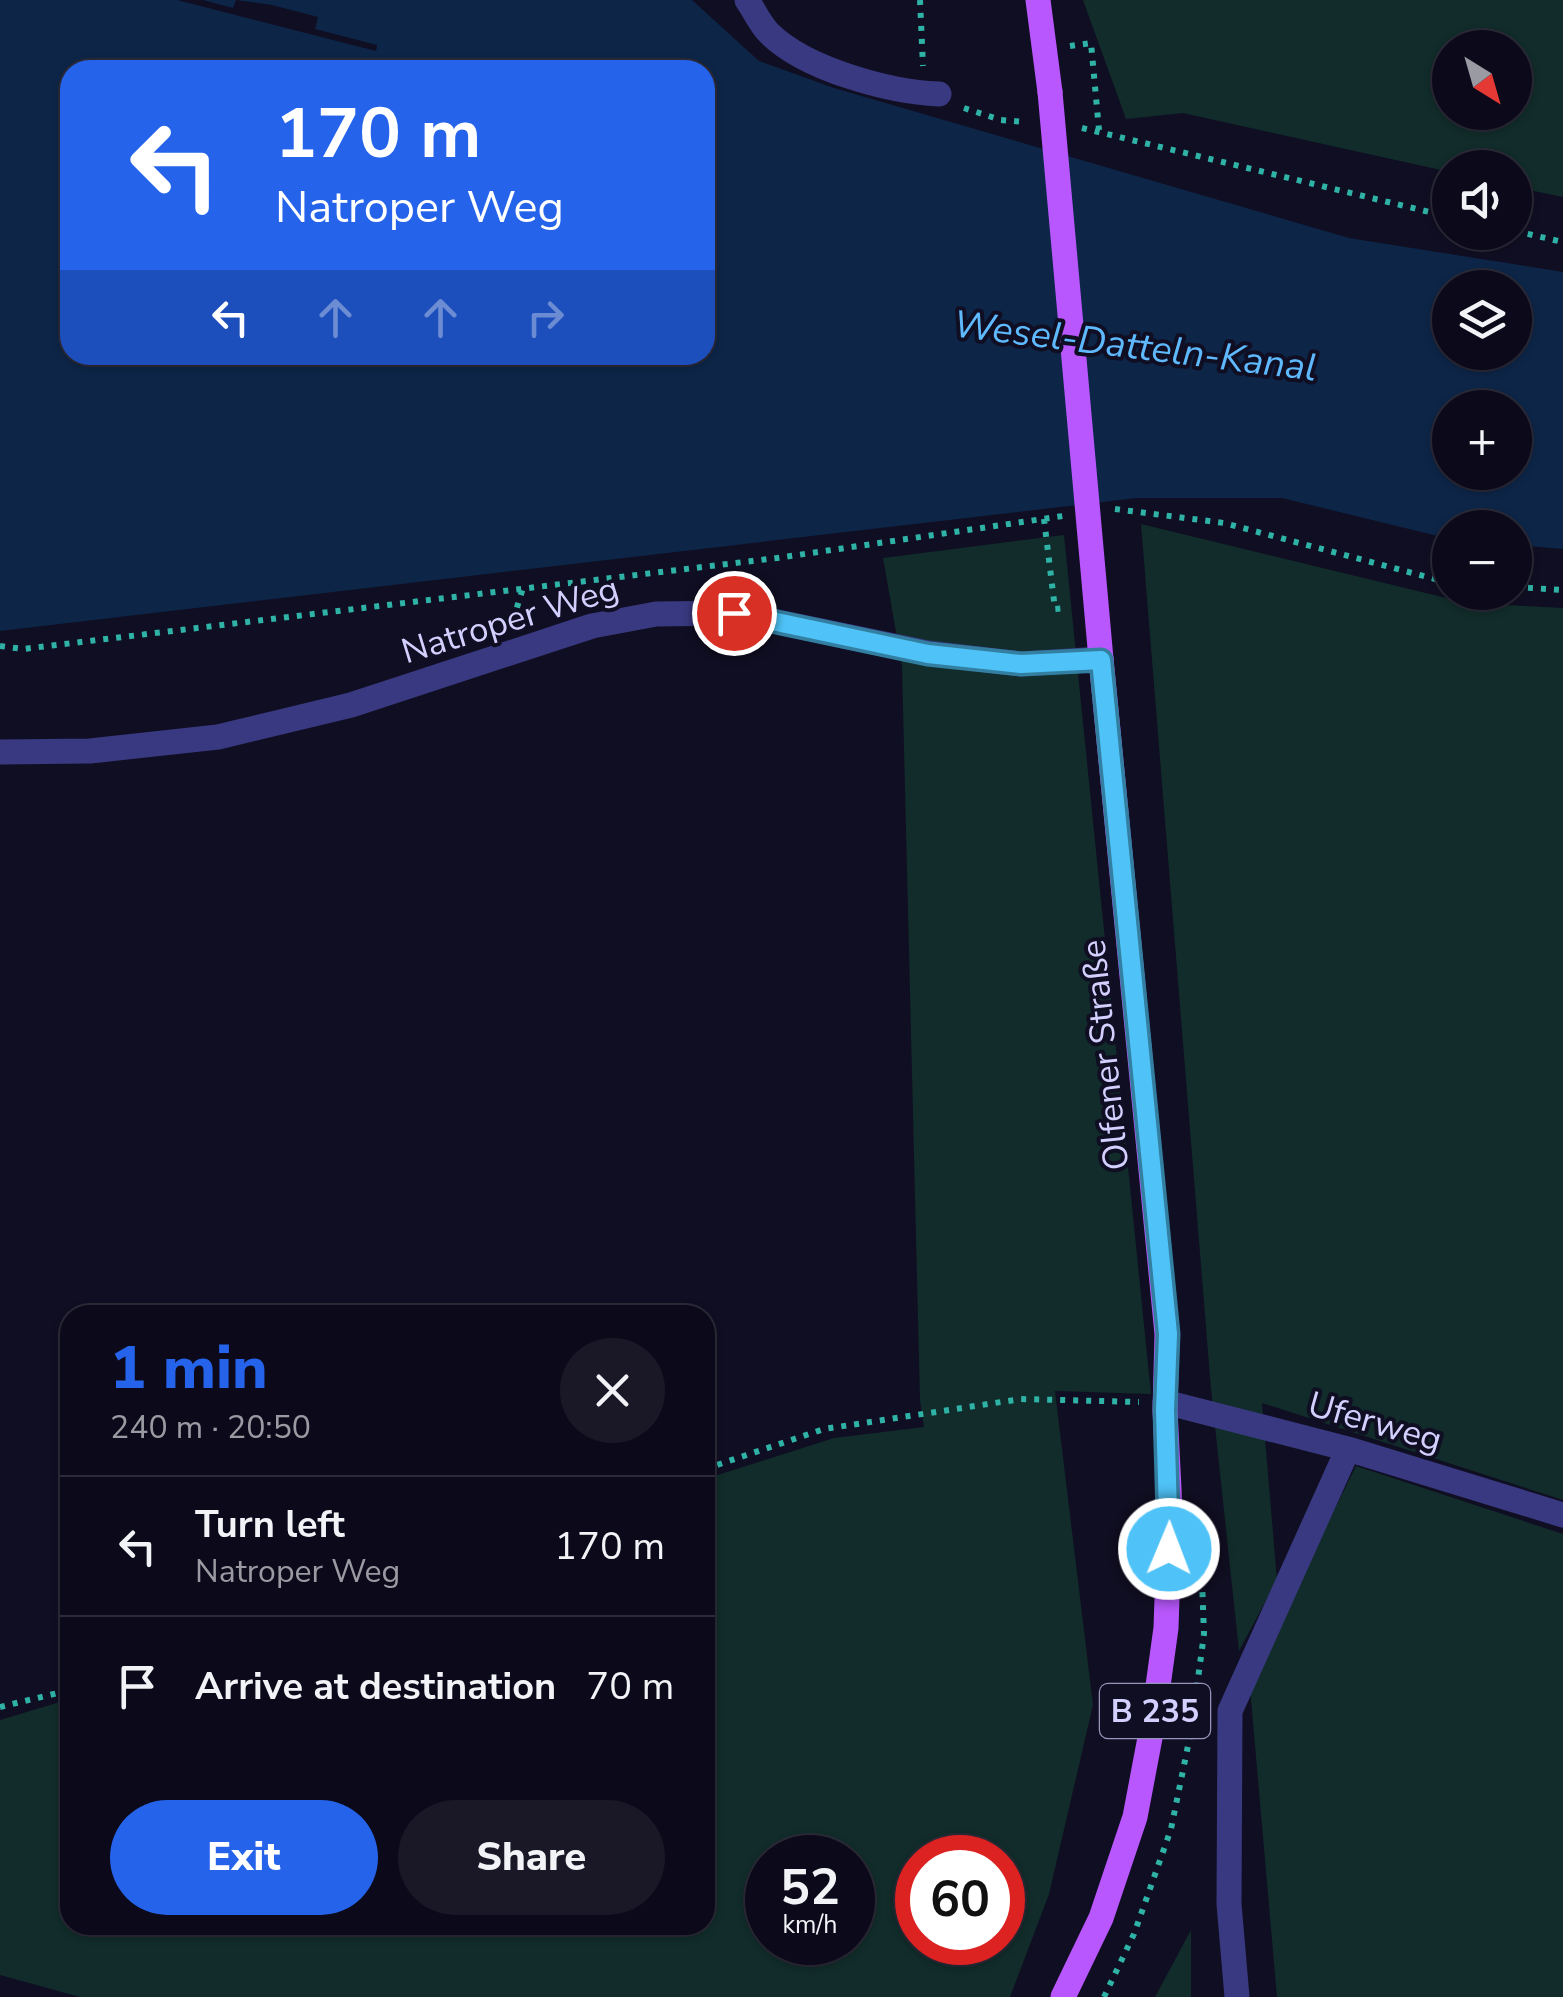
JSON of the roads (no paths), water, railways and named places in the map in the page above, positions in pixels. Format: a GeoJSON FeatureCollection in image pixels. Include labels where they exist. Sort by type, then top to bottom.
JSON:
{"type":"FeatureCollection","features":[{"type":"Feature","properties":{"kind":"main road","name":"Olfener Straße"},"geometry":{"type":"LineString","coordinates":[[1038,0],[1050,92],[1168,1334],[1169,1549],[1166,1628],[1154,1722],[1129,1834],[1101,1918],[1063,1997]]}},
{"type":"Feature","properties":{"kind":"street"},"geometry":{"type":"LineString","coordinates":[[747,0],[769,33],[810,61],[884,85],[939,94]]}},
{"type":"Feature","properties":{"kind":"street","name":"Natroper Weg"},"geometry":{"type":"LineString","coordinates":[[0,752],[90,752],[218,736],[351,705],[592,626],[656,614],[734,613],[928,654],[1021,664],[1101,660]]}},
{"type":"Feature","properties":{"kind":"street","name":"Uferweg"},"geometry":{"type":"LineString","coordinates":[[1166,1402],[1348,1449],[1563,1515]]}},
{"type":"Feature","properties":{"kind":"street"},"geometry":{"type":"LineString","coordinates":[[1237,1997],[1229,1904],[1230,1711],[1348,1449]]}},
{"type":"Feature","properties":{"kind":"water","name":"Wesel-Datteln-Kanal"},"geometry":{"type":"Polygon","coordinates":[[[0,0],[692,0],[759,61],[834,88],[1349,238],[1563,272],[1563,549],[1532,546],[1532,510],[1432,510],[1432,535],[1282,498],[1137,498],[0,631],[0,0]]]}}]}
